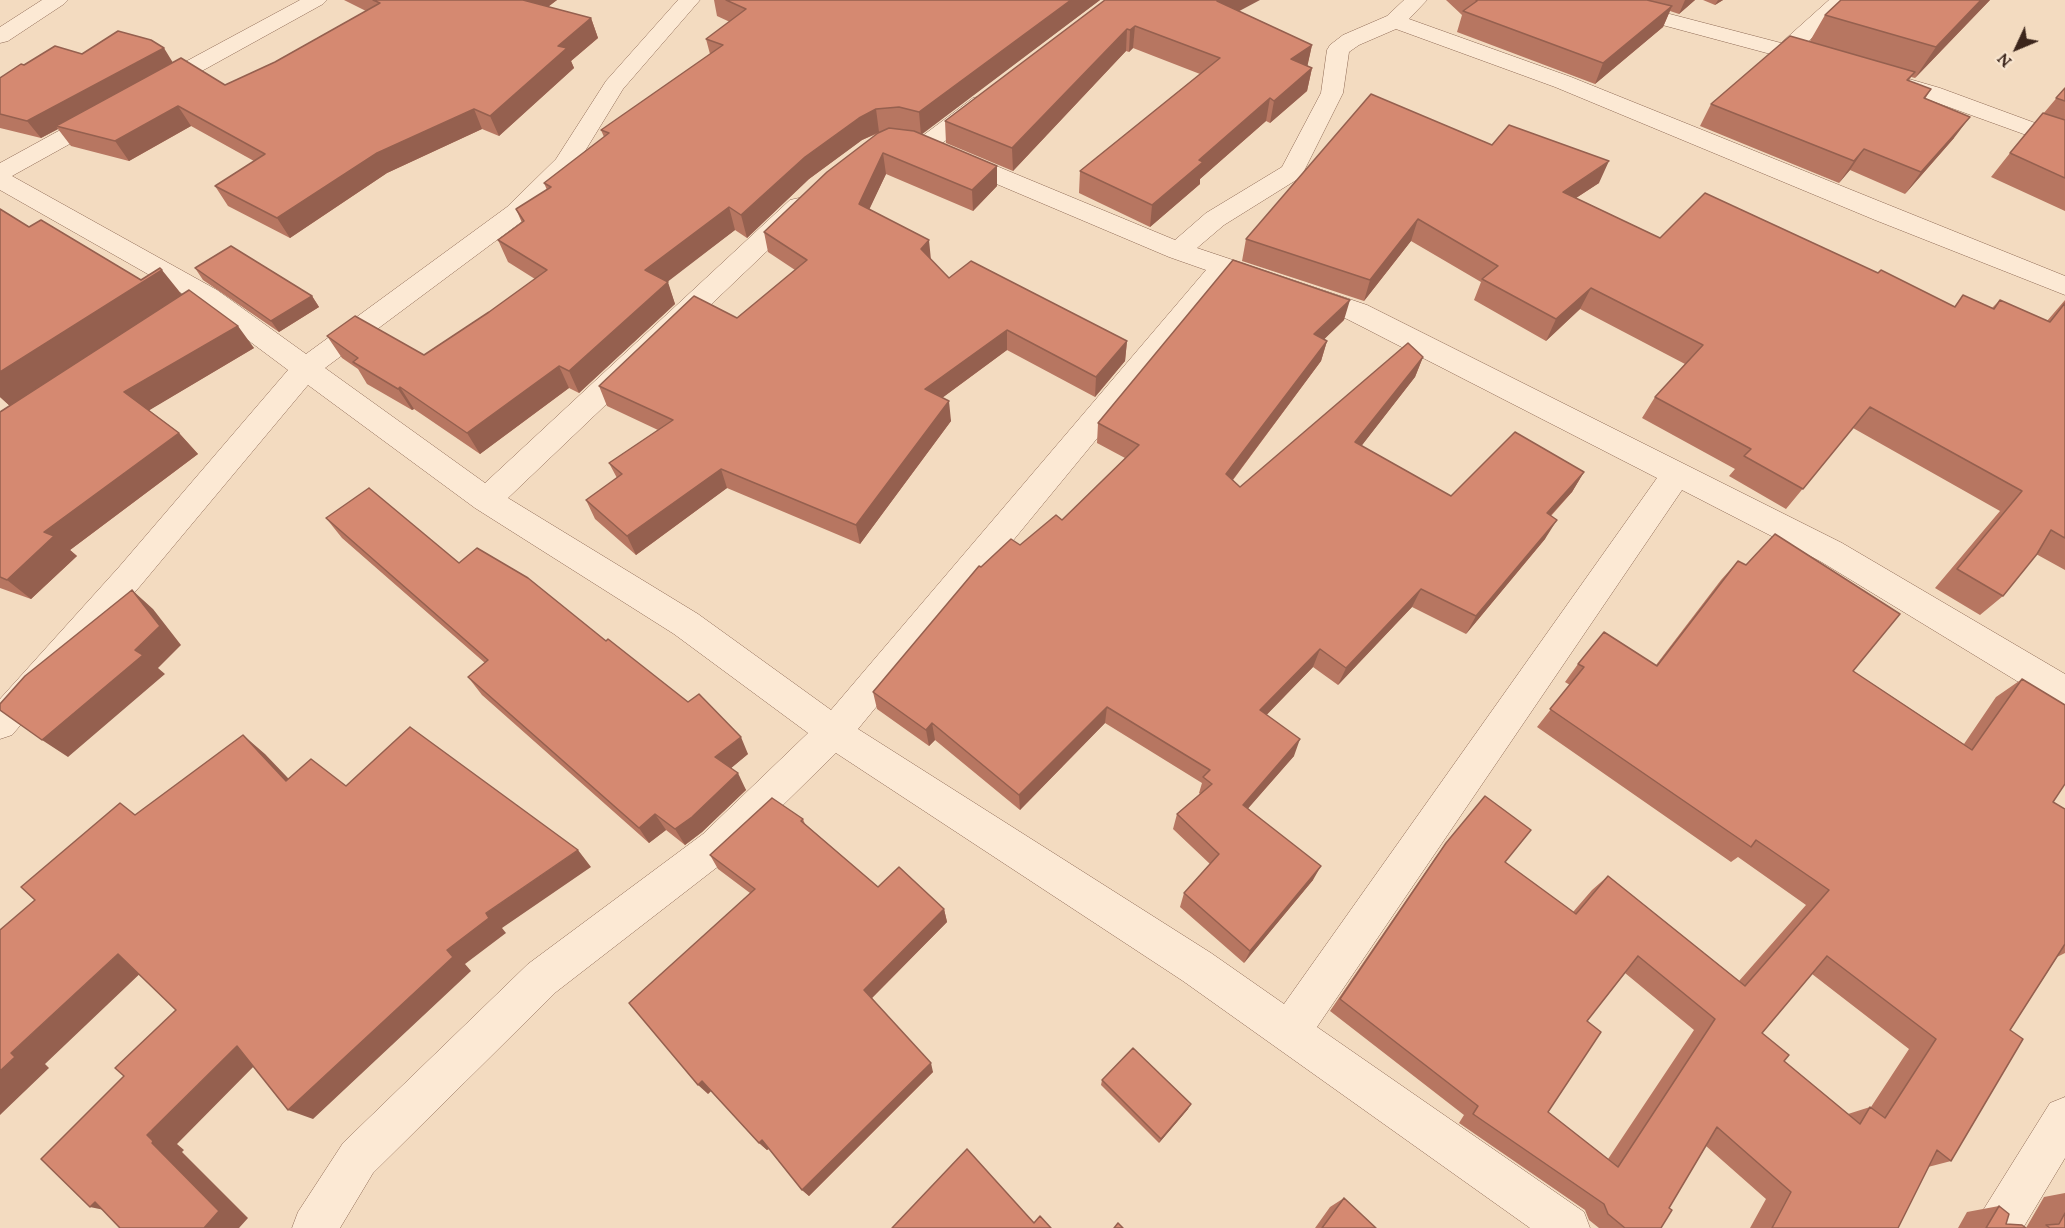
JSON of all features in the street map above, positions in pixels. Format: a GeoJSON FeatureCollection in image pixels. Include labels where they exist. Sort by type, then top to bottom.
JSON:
{"type":"FeatureCollection","features":[{"type":"Feature","properties":{"kind":"street"},"geometry":{"type":"LineString","coordinates":[[0,36],[57,0]]}},
{"type":"Feature","properties":{"kind":"street"},"geometry":{"type":"LineString","coordinates":[[0,173],[316,0]]}},
{"type":"Feature","properties":{"kind":"street"},"geometry":{"type":"LineString","coordinates":[[0,724],[130,576],[307,367],[516,213],[565,164],[614,86],[689,0]]}},
{"type":"Feature","properties":{"kind":"street"},"geometry":{"type":"LineString","coordinates":[[1178,251],[1215,219],[1292,172],[1332,93],[1338,50],[1351,39],[1395,21],[1416,0]]}},
{"type":"Feature","properties":{"kind":"street"},"geometry":{"type":"LineString","coordinates":[[1591,0],[1842,67]]}},
{"type":"Feature","properties":{"kind":"street"},"geometry":{"type":"LineString","coordinates":[[1785,50],[1842,0]]}},
{"type":"Feature","properties":{"kind":"street"},"geometry":{"type":"LineString","coordinates":[[1395,21],[1563,82],[2065,286]]}},
{"type":"Feature","properties":{"kind":"street"},"geometry":{"type":"LineString","coordinates":[[1865,73],[1932,93],[2065,142]]}},
{"type":"Feature","properties":{"kind":"street"},"geometry":{"type":"LineString","coordinates":[[999,90],[914,142],[1222,268],[1357,312],[1831,552],[2065,692]]}},
{"type":"Feature","properties":{"kind":"street"},"geometry":{"type":"LineString","coordinates":[[0,180],[307,367],[486,500],[686,624],[834,732],[1197,967],[1568,1228]]}},
{"type":"Feature","properties":{"kind":"street"},"geometry":{"type":"LineString","coordinates":[[486,500],[820,186]]}},
{"type":"Feature","properties":{"kind":"street"},"geometry":{"type":"LineString","coordinates":[[314,1228],[358,1158],[542,978],[716,846],[834,732],[1222,268]]}},
{"type":"Feature","properties":{"kind":"street"},"geometry":{"type":"LineString","coordinates":[[1290,1031],[1677,473]]}},
{"type":"Feature","properties":{"kind":"street"},"geometry":{"type":"LineString","coordinates":[[1998,1228],[2065,1118]]}},
{"type":"Feature","properties":{"kind":"building"},"geometry":{"type":"Polygon","coordinates":[[[373,0],[523,0],[591,18],[558,46],[567,48],[490,116],[474,109],[377,153],[277,218],[215,186],[265,154],[178,106],[115,141],[56,126],[181,58],[225,85],[275,62],[380,3],[373,0]]]}},
{"type":"Feature","properties":{"kind":"building"},"geometry":{"type":"Polygon","coordinates":[[[726,0],[1071,0],[919,112],[899,107],[876,109],[859,118],[805,157],[741,215],[729,207],[645,270],[668,282],[569,371],[559,366],[467,433],[400,387],[398,389],[353,362],[358,358],[327,336],[355,316],[424,355],[547,270],[498,240],[524,221],[516,209],[551,187],[544,183],[609,133],[601,130],[723,45],[706,39],[746,9],[726,0]]]}},
{"type":"Feature","properties":{"kind":"building"},"geometry":{"type":"Polygon","coordinates":[[[1105,0],[1220,0],[1217,1],[1312,45],[1291,59],[1312,68],[1274,101],[1270,98],[1199,160],[1203,162],[1152,205],[1080,171],[1220,58],[1135,26],[1130,30],[1127,29],[1012,148],[945,121],[1105,0]]]}},
{"type":"Feature","properties":{"kind":"building"},"geometry":{"type":"Polygon","coordinates":[[[1476,0],[1647,0],[1672,6],[1603,63],[1463,11],[1476,0]]]}},
{"type":"Feature","properties":{"kind":"building"},"geometry":{"type":"Polygon","coordinates":[[[1841,0],[1981,0],[1936,47],[1825,15],[1841,0]]]}},
{"type":"Feature","properties":{"kind":"building"},"geometry":{"type":"Polygon","coordinates":[[[118,31],[151,40],[164,48],[27,121],[0,114],[0,78],[55,46],[82,54],[118,31]]]}},
{"type":"Feature","properties":{"kind":"building"},"geometry":{"type":"Polygon","coordinates":[[[1790,36],[1915,72],[1907,80],[1931,89],[1924,98],[1970,117],[1921,172],[1864,149],[1854,161],[1711,104],[1790,36]]]}},
{"type":"Feature","properties":{"kind":"building"},"geometry":{"type":"Polygon","coordinates":[[[2065,88],[2065,101],[2056,98],[2065,88]]]}},
{"type":"Feature","properties":{"kind":"building"},"geometry":{"type":"Polygon","coordinates":[[[1371,94],[1492,145],[1509,125],[1609,161],[1563,192],[1660,238],[1705,193],[1878,273],[1881,270],[1955,307],[1963,295],[1994,309],[2000,300],[2050,322],[2065,303],[2065,538],[2051,530],[2037,554],[2003,596],[1957,569],[2022,491],[1870,407],[1803,489],[1744,456],[1751,449],[1655,397],[1703,345],[1591,288],[1556,319],[1482,279],[1498,266],[1418,219],[1370,280],[1246,239],[1371,94]]]}},
{"type":"Feature","properties":{"kind":"building"},"geometry":{"type":"Polygon","coordinates":[[[2043,113],[2065,120],[2065,178],[2010,153],[2043,113]]]}},
{"type":"Feature","properties":{"kind":"building"},"geometry":{"type":"Polygon","coordinates":[[[889,128],[914,131],[997,166],[972,190],[883,153],[859,204],[929,240],[921,249],[949,278],[971,261],[1127,341],[1096,377],[1007,330],[925,389],[949,401],[856,525],[721,469],[627,536],[586,500],[622,474],[609,463],[673,420],[599,386],[694,296],[737,318],[807,260],[764,232],[827,172],[878,133],[889,128]]]}},
{"type":"Feature","properties":{"kind":"building"},"geometry":{"type":"Polygon","coordinates":[[[0,209],[29,227],[41,220],[141,280],[160,268],[162,270],[0,372],[0,209]]]}},
{"type":"Feature","properties":{"kind":"building"},"geometry":{"type":"Polygon","coordinates":[[[231,246],[312,296],[271,321],[195,268],[231,246]]]}},
{"type":"Feature","properties":{"kind":"building"},"geometry":{"type":"Polygon","coordinates":[[[1233,260],[1350,300],[1314,334],[1327,341],[1226,474],[1240,487],[1408,343],[1423,357],[1355,442],[1451,496],[1515,432],[1584,472],[1547,513],[1557,520],[1476,616],[1421,589],[1346,668],[1320,649],[1260,710],[1300,739],[1243,805],[1321,866],[1250,951],[1184,893],[1219,854],[1177,814],[1212,784],[1203,777],[1210,770],[1107,707],[1019,795],[932,723],[926,730],[873,692],[979,566],[981,567],[1011,539],[1020,545],[1056,515],[1062,520],[1139,445],[1098,423],[1233,260]]]}},
{"type":"Feature","properties":{"kind":"building"},"geometry":{"type":"Polygon","coordinates":[[[189,290],[238,326],[124,392],[179,433],[44,532],[54,536],[7,580],[0,577],[0,412],[189,290]]]}},
{"type":"Feature","properties":{"kind":"building"},"geometry":{"type":"Polygon","coordinates":[[[369,488],[459,563],[477,548],[528,578],[606,641],[608,639],[688,702],[699,694],[741,737],[715,757],[738,773],[692,817],[675,829],[655,814],[639,828],[468,677],[488,660],[326,518],[369,488]]]}},
{"type":"Feature","properties":{"kind":"building"},"geometry":{"type":"Polygon","coordinates":[[[1775,534],[1900,614],[1853,671],[1972,750],[2022,679],[2065,705],[2065,784],[2053,802],[2065,809],[2065,944],[2010,1030],[2023,1039],[1951,1161],[1937,1150],[1898,1228],[1772,1228],[1791,1192],[1717,1127],[1669,1208],[1672,1210],[1661,1228],[1625,1228],[1608,1214],[1604,1204],[1473,1114],[1478,1106],[1340,999],[1446,843],[1485,796],[1531,830],[1505,862],[1576,914],[1608,876],[1745,986],[1829,890],[1756,840],[1751,847],[1550,709],[1584,667],[1578,664],[1604,632],[1657,666],[1738,561],[1746,565],[1775,534]],[[1638,956],[1587,1021],[1601,1032],[1548,1112],[1618,1167],[1715,1019],[1638,956]],[[1827,956],[1762,1033],[1789,1055],[1784,1061],[1860,1124],[1870,1107],[1885,1118],[1936,1039],[1827,956]]]}},
{"type":"Feature","properties":{"kind":"building"},"geometry":{"type":"Polygon","coordinates":[[[132,590],[160,626],[135,650],[143,655],[42,740],[0,710],[0,704],[25,676],[132,590]]]}},
{"type":"Feature","properties":{"kind":"building"},"geometry":{"type":"Polygon","coordinates":[[[410,727],[578,850],[486,913],[489,918],[447,950],[453,957],[288,1110],[237,1046],[147,1135],[153,1141],[152,1143],[219,1211],[204,1228],[120,1228],[95,1202],[90,1207],[41,1159],[124,1076],[115,1068],[176,1010],[118,954],[11,1053],[15,1057],[0,1071],[0,930],[35,900],[21,887],[120,803],[135,815],[243,735],[286,781],[311,759],[346,786],[410,727]]]}},
{"type":"Feature","properties":{"kind":"building"},"geometry":{"type":"Polygon","coordinates":[[[772,798],[803,819],[801,821],[878,887],[899,867],[944,909],[864,990],[931,1063],[802,1190],[762,1140],[759,1143],[702,1081],[698,1085],[629,1003],[755,889],[710,855],[772,798]]]}},
{"type":"Feature","properties":{"kind":"building"},"geometry":{"type":"Polygon","coordinates":[[[1133,1048],[1191,1104],[1161,1139],[1102,1080],[1133,1048]]]}},
{"type":"Feature","properties":{"kind":"building"},"geometry":{"type":"Polygon","coordinates":[[[967,1149],[1034,1223],[1040,1216],[1051,1228],[892,1228],[967,1149]]]}},
{"type":"Feature","properties":{"kind":"building"},"geometry":{"type":"Polygon","coordinates":[[[1344,1198],[1376,1228],[1322,1228],[1344,1198]]]}},
{"type":"Feature","properties":{"kind":"building"},"geometry":{"type":"Polygon","coordinates":[[[1999,1206],[2009,1214],[2006,1224],[2022,1225],[2026,1228],[1986,1228],[1999,1206]]]}},
{"type":"Feature","properties":{"kind":"building"},"geometry":{"type":"Polygon","coordinates":[[[2065,1213],[2065,1228],[2050,1228],[2046,1225],[2059,1224],[2065,1213]]]}}]}
